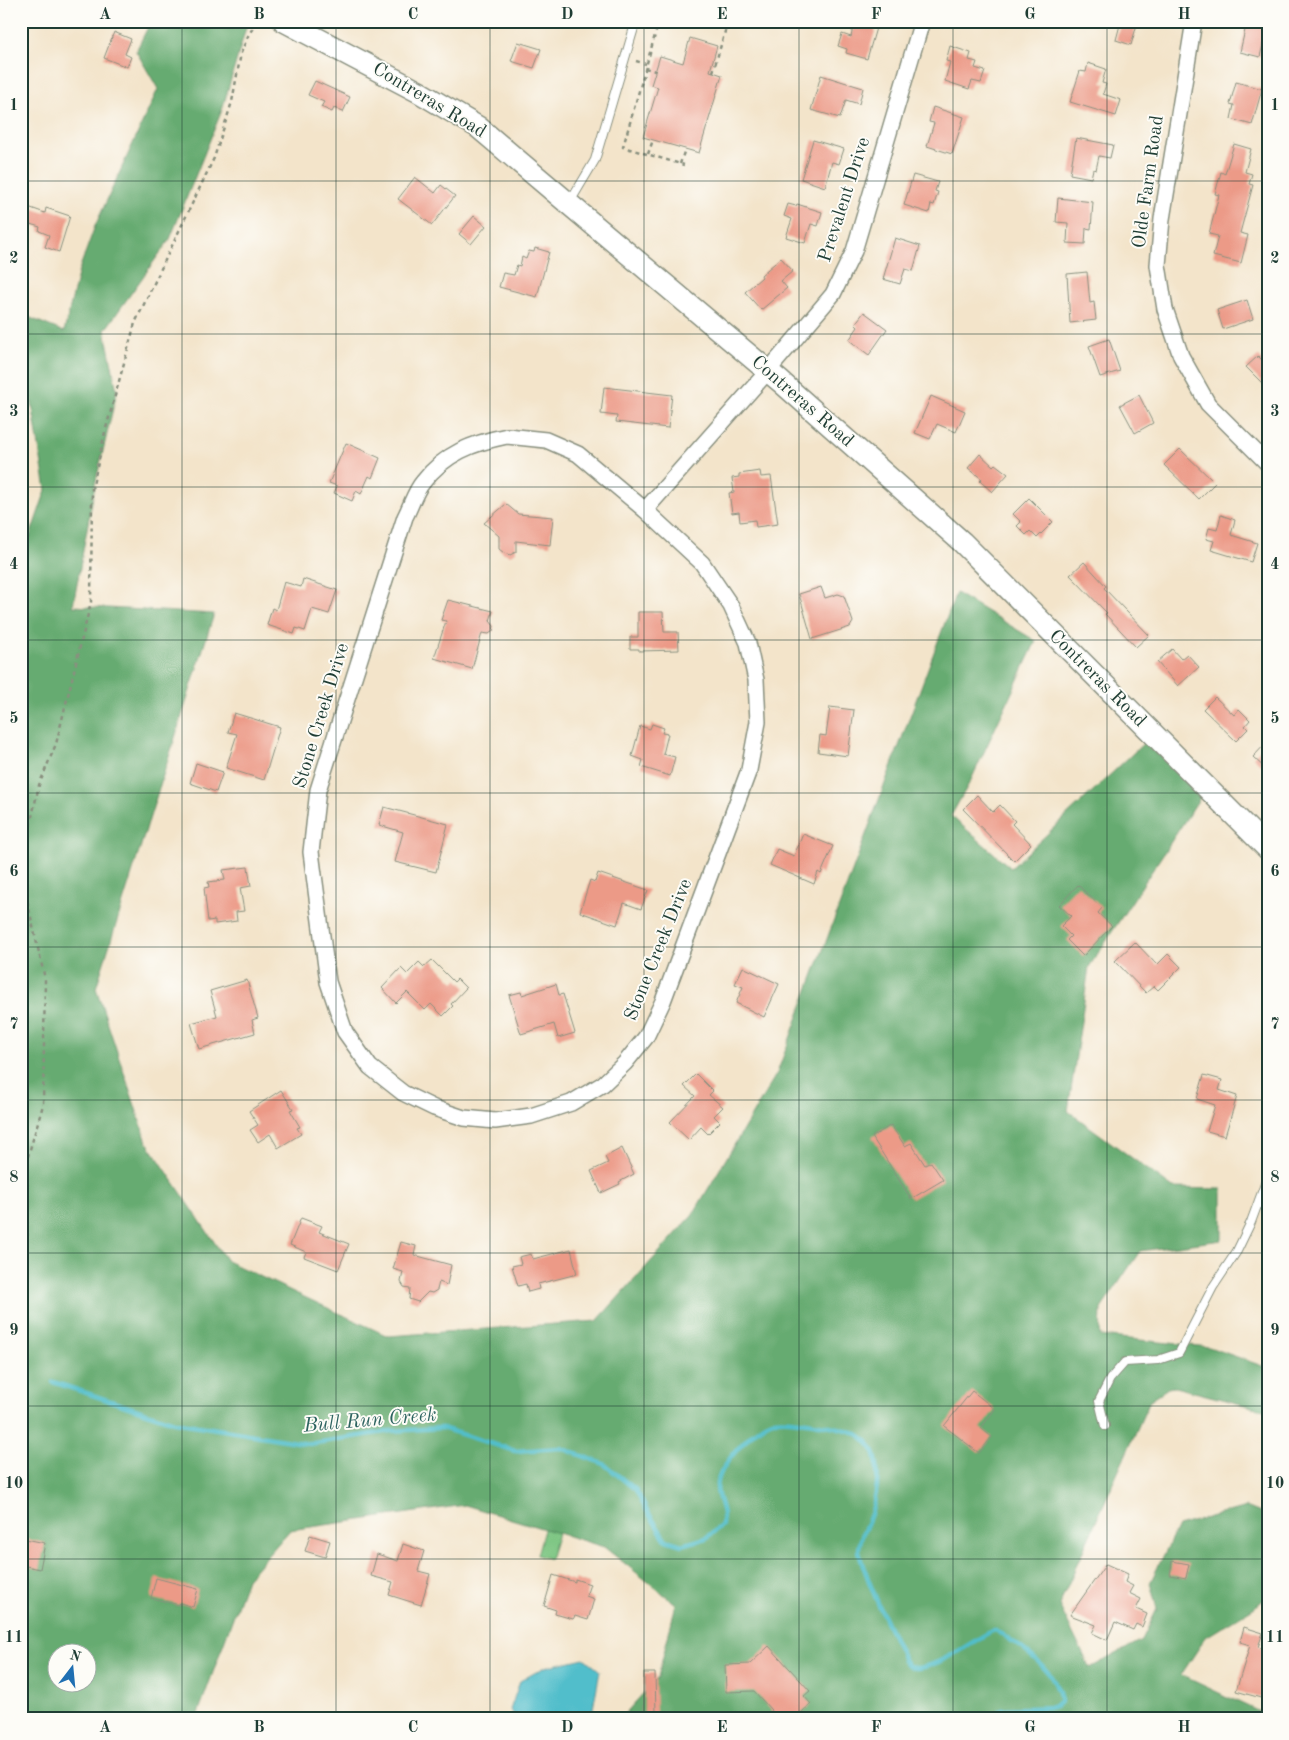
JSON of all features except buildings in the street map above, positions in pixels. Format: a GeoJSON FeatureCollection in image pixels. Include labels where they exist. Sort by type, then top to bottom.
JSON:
{"type":"FeatureCollection","features":[{"type":"Feature","properties":{"kind":"street","name":"Contreras Road"},"geometry":{"type":"LineString","coordinates":[[284,21],[465,118],[570,204],[768,371],[962,542],[1268,849]]}},
{"type":"Feature","properties":{"kind":"street","name":"Prevalent Drive"},"geometry":{"type":"LineString","coordinates":[[768,371],[833,294],[854,251],[922,21]]}},
{"type":"Feature","properties":{"kind":"street","name":"Olde Farm Road"},"geometry":{"type":"LineString","coordinates":[[1194,21],[1162,218],[1158,265],[1165,309],[1181,356],[1208,404],[1268,464]]}},
{"type":"Feature","properties":{"kind":"street"},"geometry":{"type":"LineString","coordinates":[[645,510],[768,371]]}},
{"type":"Feature","properties":{"kind":"street","name":"Stone Creek Drive"},"geometry":{"type":"LineString","coordinates":[[507,436],[546,440],[578,454],[645,510],[702,563],[730,606],[748,643],[756,680],[758,722],[748,770],[663,1001],[646,1036],[625,1063],[603,1084],[571,1103],[531,1116],[495,1120],[464,1118],[434,1108],[404,1093],[370,1067],[346,1032],[328,982],[311,852],[318,790],[405,517],[422,482],[449,456],[480,442],[507,436]]}},
{"type":"Feature","properties":{"kind":"lane"},"geometry":{"type":"LineString","coordinates":[[570,204],[595,160],[636,21]]}},
{"type":"Feature","properties":{"kind":"lane"},"geometry":{"type":"LineString","coordinates":[[1105,1426],[1099,1401],[1110,1379],[1125,1362],[1158,1360],[1179,1353],[1205,1302],[1237,1251],[1251,1222],[1268,1176]]}},
{"type":"Feature","properties":{"kind":"path"},"geometry":{"type":"LineString","coordinates":[[21,1180],[44,1105],[45,979],[24,887],[28,835],[39,785],[56,744],[91,602],[92,489],[104,432],[135,323],[214,158],[232,102],[241,53],[257,21]]}},
{"type":"Feature","properties":{"kind":"path"},"geometry":{"type":"LineString","coordinates":[[658,21],[623,147],[682,164],[685,149]]}},
{"type":"Feature","properties":{"kind":"path"},"geometry":{"type":"LineString","coordinates":[[705,21],[726,28],[713,72]]}},
{"type":"Feature","properties":{"kind":"path"},"geometry":{"type":"LineString","coordinates":[[645,68],[655,71]]}},
{"type":"Feature","properties":{"kind":"path"},"geometry":{"type":"LineString","coordinates":[[648,154],[653,140]]}},
{"type":"Feature","properties":{"kind":"green space"},"geometry":{"type":"Polygon","coordinates":[[[151,21],[248,21],[222,110],[170,239],[105,330],[117,391],[95,485],[73,606],[214,614],[96,988],[147,1142],[227,1261],[388,1336],[597,1321],[692,1216],[777,1073],[956,593],[1036,641],[971,780],[951,816],[1011,868],[1146,741],[1201,796],[1089,967],[1068,1111],[1173,1188],[1222,1189],[1222,1240],[1140,1251],[1101,1309],[1100,1336],[1209,1347],[1268,1368],[1268,1411],[1171,1386],[1150,1400],[1059,1605],[1090,1668],[1142,1640],[1157,1609],[1150,1583],[1178,1526],[1246,1507],[1268,1516],[1268,1596],[1255,1607],[1206,1637],[1181,1675],[1268,1716],[1268,1719],[620,1719],[658,1677],[676,1604],[604,1547],[465,1505],[290,1530],[247,1579],[196,1719],[31,1719],[21,1716],[21,562],[46,490],[25,361],[21,359],[21,314],[64,332],[79,270],[95,226],[158,89],[136,51],[151,21]]]}},
{"type":"Feature","properties":{"kind":"green space"},"geometry":{"type":"Polygon","coordinates":[[[545,1526],[559,1530],[550,1559],[537,1555],[545,1526]]]}},
{"type":"Feature","properties":{"kind":"water"},"geometry":{"type":"Polygon","coordinates":[[[584,1658],[600,1671],[591,1719],[518,1719],[510,1710],[520,1681],[545,1667],[584,1658]]]}},
{"type":"Feature","properties":{"kind":"waterway","name":"Bull Run Creek"},"geometry":{"type":"LineString","coordinates":[[53,1382],[174,1422],[309,1444],[391,1431],[442,1428],[515,1451],[561,1448],[604,1464],[636,1490],[666,1540],[682,1545],[706,1538],[722,1525],[723,1514],[717,1490],[718,1481],[725,1465],[739,1447],[763,1425],[770,1421],[787,1420],[814,1423],[852,1432],[870,1445],[874,1452],[877,1468],[874,1504],[860,1540],[859,1554],[874,1595],[904,1660],[909,1666],[917,1668],[927,1666],[939,1662],[994,1630],[1029,1654],[1053,1679],[1061,1701],[1055,1707],[1002,1709],[994,1719]]}}]}
